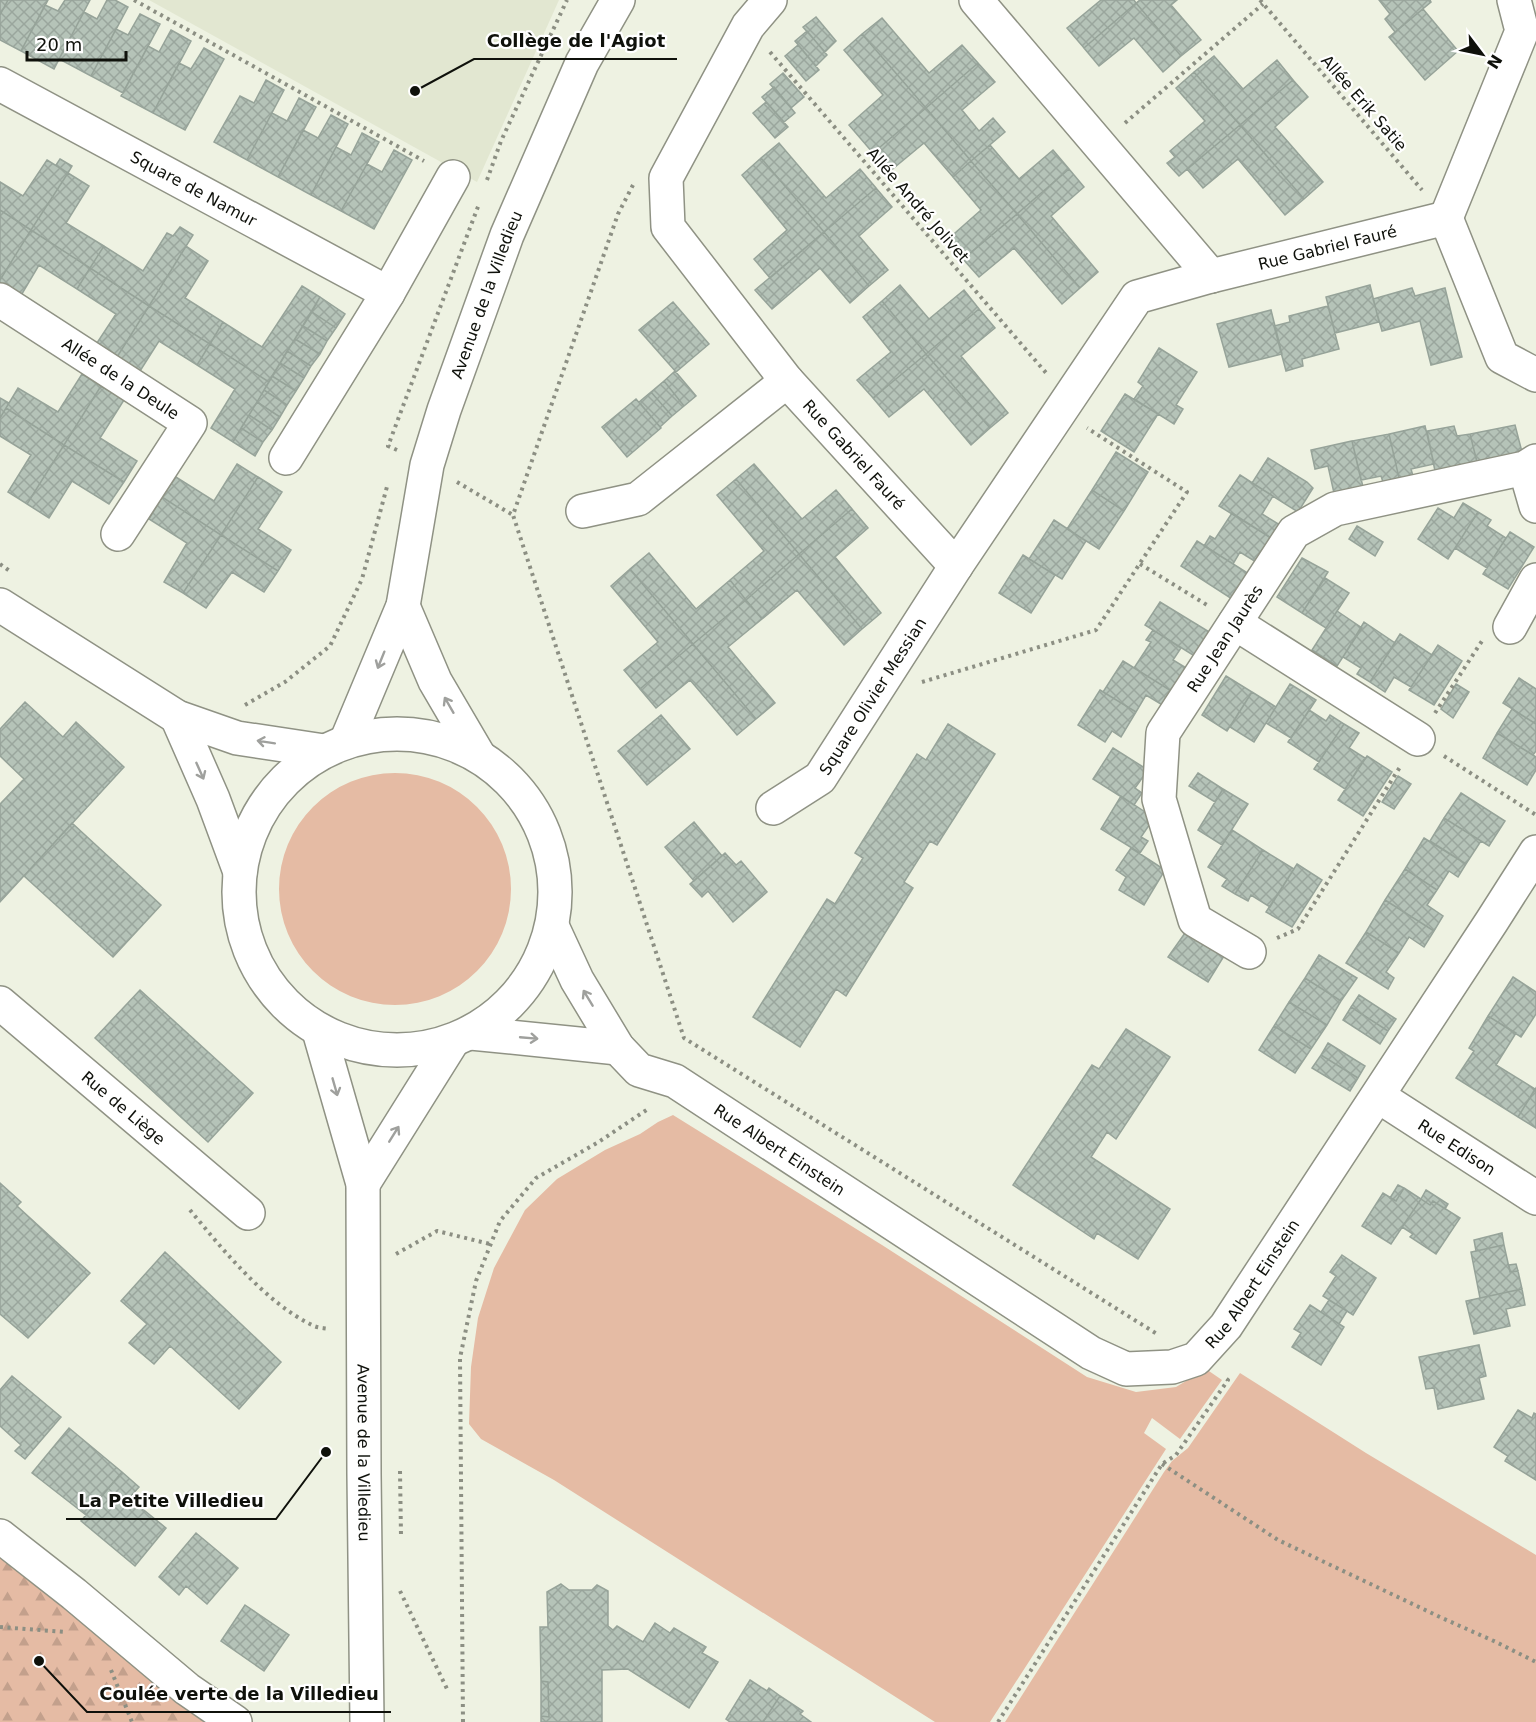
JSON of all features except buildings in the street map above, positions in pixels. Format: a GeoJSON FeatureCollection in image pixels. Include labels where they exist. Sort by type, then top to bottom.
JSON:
{"type":"FeatureCollection","features":[{"type":"Feature","properties":{"kind":"street","name":"Avenue de la Villedieu"},"geometry":{"type":"LineString","coordinates":[[335,747],[403,606],[428,465],[444,410],[507,235],[582,63],[618,0]]}},
{"type":"Feature","properties":{"kind":"street","name":"Rue Gabriel Fauré"},"geometry":{"type":"LineString","coordinates":[[770,0],[748,26],[666,178],[668,227],[787,381],[956,566],[1137,297],[1211,276],[1446,218]]}},
{"type":"Feature","properties":{"kind":"street"},"geometry":{"type":"LineString","coordinates":[[976,0],[1211,276]]}},
{"type":"Feature","properties":{"kind":"street"},"geometry":{"type":"LineString","coordinates":[[1524,21],[1446,218],[1502,357],[1536,375]]}},
{"type":"Feature","properties":{"kind":"street","name":"Square de Namur"},"geometry":{"type":"LineString","coordinates":[[0,84],[388,293]]}},
{"type":"Feature","properties":{"kind":"street"},"geometry":{"type":"LineString","coordinates":[[286,458],[388,293],[453,177]]}},
{"type":"Feature","properties":{"kind":"street","name":"Allée de la Deule"},"geometry":{"type":"LineString","coordinates":[[0,300],[190,423],[118,534]]}},
{"type":"Feature","properties":{"kind":"street"},"geometry":{"type":"LineString","coordinates":[[583,511],[638,499],[787,381]]}},
{"type":"Feature","properties":{"kind":"street"},"geometry":{"type":"LineString","coordinates":[[1531,465],[1536,506]]}},
{"type":"Feature","properties":{"kind":"street","name":"Rue Jean Jaurès"},"geometry":{"type":"LineString","coordinates":[[1249,952],[1195,920],[1159,799],[1163,733],[1294,532],[1335,509],[1531,465]]}},
{"type":"Feature","properties":{"kind":"street","name":"Square Olivier Messian"},"geometry":{"type":"LineString","coordinates":[[772,808],[820,778],[956,566]]}},
{"type":"Feature","properties":{"kind":"street"},"geometry":{"type":"LineString","coordinates":[[1510,627],[1536,580]]}},
{"type":"Feature","properties":{"kind":"street"},"geometry":{"type":"LineString","coordinates":[[0,605],[177,717],[237,738],[335,747],[391,734],[437,738],[479,756],[517,787],[543,829],[555,877],[552,926],[536,969],[508,1006],[461,1037],[363,1184]]}},
{"type":"Feature","properties":{"kind":"street"},"geometry":{"type":"LineString","coordinates":[[403,606],[435,681],[479,756]]}},
{"type":"Feature","properties":{"kind":"street"},"geometry":{"type":"LineString","coordinates":[[1235,623],[1418,739]]}},
{"type":"Feature","properties":{"kind":"street"},"geometry":{"type":"LineString","coordinates":[[177,717],[213,798],[240,872]]}},
{"type":"Feature","properties":{"kind":"street"},"geometry":{"type":"LineString","coordinates":[[335,747],[284,782],[255,823],[240,872],[241,919],[255,963],[282,1002],[319,1030],[361,1047],[407,1051],[461,1037],[618,1048]]}},
{"type":"Feature","properties":{"kind":"street","name":"Rue Albert Einstein"},"geometry":{"type":"LineString","coordinates":[[552,926],[577,980],[618,1048],[639,1070],[675,1081],[1091,1353],[1126,1369],[1172,1367],[1196,1359],[1226,1326],[1536,852]]}},
{"type":"Feature","properties":{"kind":"street","name":"Rue de Liège"},"geometry":{"type":"LineString","coordinates":[[0,1004],[248,1213]]}},
{"type":"Feature","properties":{"kind":"street","name":"Avenue de la Villedieu"},"geometry":{"type":"LineString","coordinates":[[319,1030],[363,1184],[367,1722]]}},
{"type":"Feature","properties":{"kind":"street","name":"Rue Edison"},"geometry":{"type":"LineString","coordinates":[[1378,1096],[1536,1198]]}},
{"type":"Feature","properties":{"kind":"street"},"geometry":{"type":"LineString","coordinates":[[0,1536],[188,1689],[235,1722]]}},
{"type":"Feature","properties":{"kind":"path"},"geometry":{"type":"LineString","coordinates":[[134,0],[453,177]]}},
{"type":"Feature","properties":{"kind":"path","name":"Allée Erik Satie"},"geometry":{"type":"LineString","coordinates":[[1100,146],[1262,2],[1446,218]]}},
{"type":"Feature","properties":{"kind":"path","name":"Allée André Jolivet"},"geometry":{"type":"LineString","coordinates":[[748,26],[1065,405],[1187,492],[1140,564]]}},
{"type":"Feature","properties":{"kind":"path"},"geometry":{"type":"LineString","coordinates":[[428,465],[513,515]]}},
{"type":"Feature","properties":{"kind":"path"},"geometry":{"type":"LineString","coordinates":[[244,706],[285,682],[330,646],[362,579],[388,479]]}},
{"type":"Feature","properties":{"kind":"path"},"geometry":{"type":"LineString","coordinates":[[0,564],[19,578]]}},
{"type":"Feature","properties":{"kind":"path"},"geometry":{"type":"LineString","coordinates":[[888,672],[912,685],[1096,630],[1140,564],[1235,623]]}},
{"type":"Feature","properties":{"kind":"path"},"geometry":{"type":"LineString","coordinates":[[1249,952],[1298,929],[1482,642],[1510,627]]}},
{"type":"Feature","properties":{"kind":"path"},"geometry":{"type":"LineString","coordinates":[[1418,739],[1536,814]]}},
{"type":"Feature","properties":{"kind":"path"},"geometry":{"type":"LineString","coordinates":[[672,1000],[684,1038],[1228,1380],[1176,1455],[1162,1464],[998,1722]]}},
{"type":"Feature","properties":{"kind":"path"},"geometry":{"type":"LineString","coordinates":[[463,1722],[460,1358],[476,1281],[500,1221],[536,1178],[597,1143],[648,1109]]}},
{"type":"Feature","properties":{"kind":"path"},"geometry":{"type":"LineString","coordinates":[[200,1172],[179,1198],[214,1240],[273,1301],[313,1326],[337,1331],[337,1321],[364,1316]]}},
{"type":"Feature","properties":{"kind":"path"},"geometry":{"type":"LineString","coordinates":[[388,1258],[437,1231],[490,1244]]}},
{"type":"Feature","properties":{"kind":"path"},"geometry":{"type":"LineString","coordinates":[[400,1461],[402,1519],[400,1541]]}},
{"type":"Feature","properties":{"kind":"path"},"geometry":{"type":"LineString","coordinates":[[1162,1464],[1278,1540],[1536,1662]]}},
{"type":"Feature","properties":{"kind":"path"},"geometry":{"type":"LineString","coordinates":[[398,1586],[448,1691]]}},
{"type":"Feature","properties":{"kind":"path"},"geometry":{"type":"LineString","coordinates":[[0,1627],[76,1632]]}},
{"type":"Feature","properties":{"kind":"shaded area"},"geometry":{"type":"Polygon","coordinates":[[[149,0],[559,0],[477,182],[149,0]]]}},
{"type":"Feature","properties":{"kind":"green space"},"geometry":{"type":"Polygon","coordinates":[[[384,773],[406,773],[429,778],[460,792],[485,815],[492,824],[506,855],[511,889],[509,912],[497,944],[485,963],[469,979],[460,986],[429,1000],[406,1005],[384,1005],[361,1000],[330,986],[305,963],[298,954],[284,923],[279,900],[279,878],[284,855],[298,824],[321,799],[330,792],[361,778],[384,773]]]}},
{"type":"Feature","properties":{"kind":"green space"},"geometry":{"type":"Polygon","coordinates":[[[673,1115],[882,1245],[1087,1377],[1136,1392],[1176,1387],[1206,1369],[1222,1380],[1180,1439],[1152,1418],[1144,1433],[1166,1449],[990,1722],[935,1722],[554,1480],[481,1439],[469,1424],[471,1367],[478,1318],[494,1268],[525,1210],[557,1179],[605,1150],[673,1115]]]}},
{"type":"Feature","properties":{"kind":"green space"},"geometry":{"type":"Polygon","coordinates":[[[1240,1373],[1366,1453],[1536,1555],[1536,1722],[1005,1722],[1164,1472],[1172,1461],[1188,1448],[1240,1373]]]}},
{"type":"Feature","properties":{"kind":"green space"},"geometry":{"type":"Polygon","coordinates":[[[0,1546],[220,1722],[0,1722],[0,1546]]]}},
{"type":"Feature","properties":{"kind":"place","name":"Collège de l'Agiot"},"geometry":{"type":"Point","coordinates":[415,91]}},
{"type":"Feature","properties":{"kind":"place","name":"La Petite Villedieu"},"geometry":{"type":"Point","coordinates":[326,1452]}},
{"type":"Feature","properties":{"kind":"place","name":"Coulée verte de la Villedieu"},"geometry":{"type":"Point","coordinates":[39,1661]}}]}
